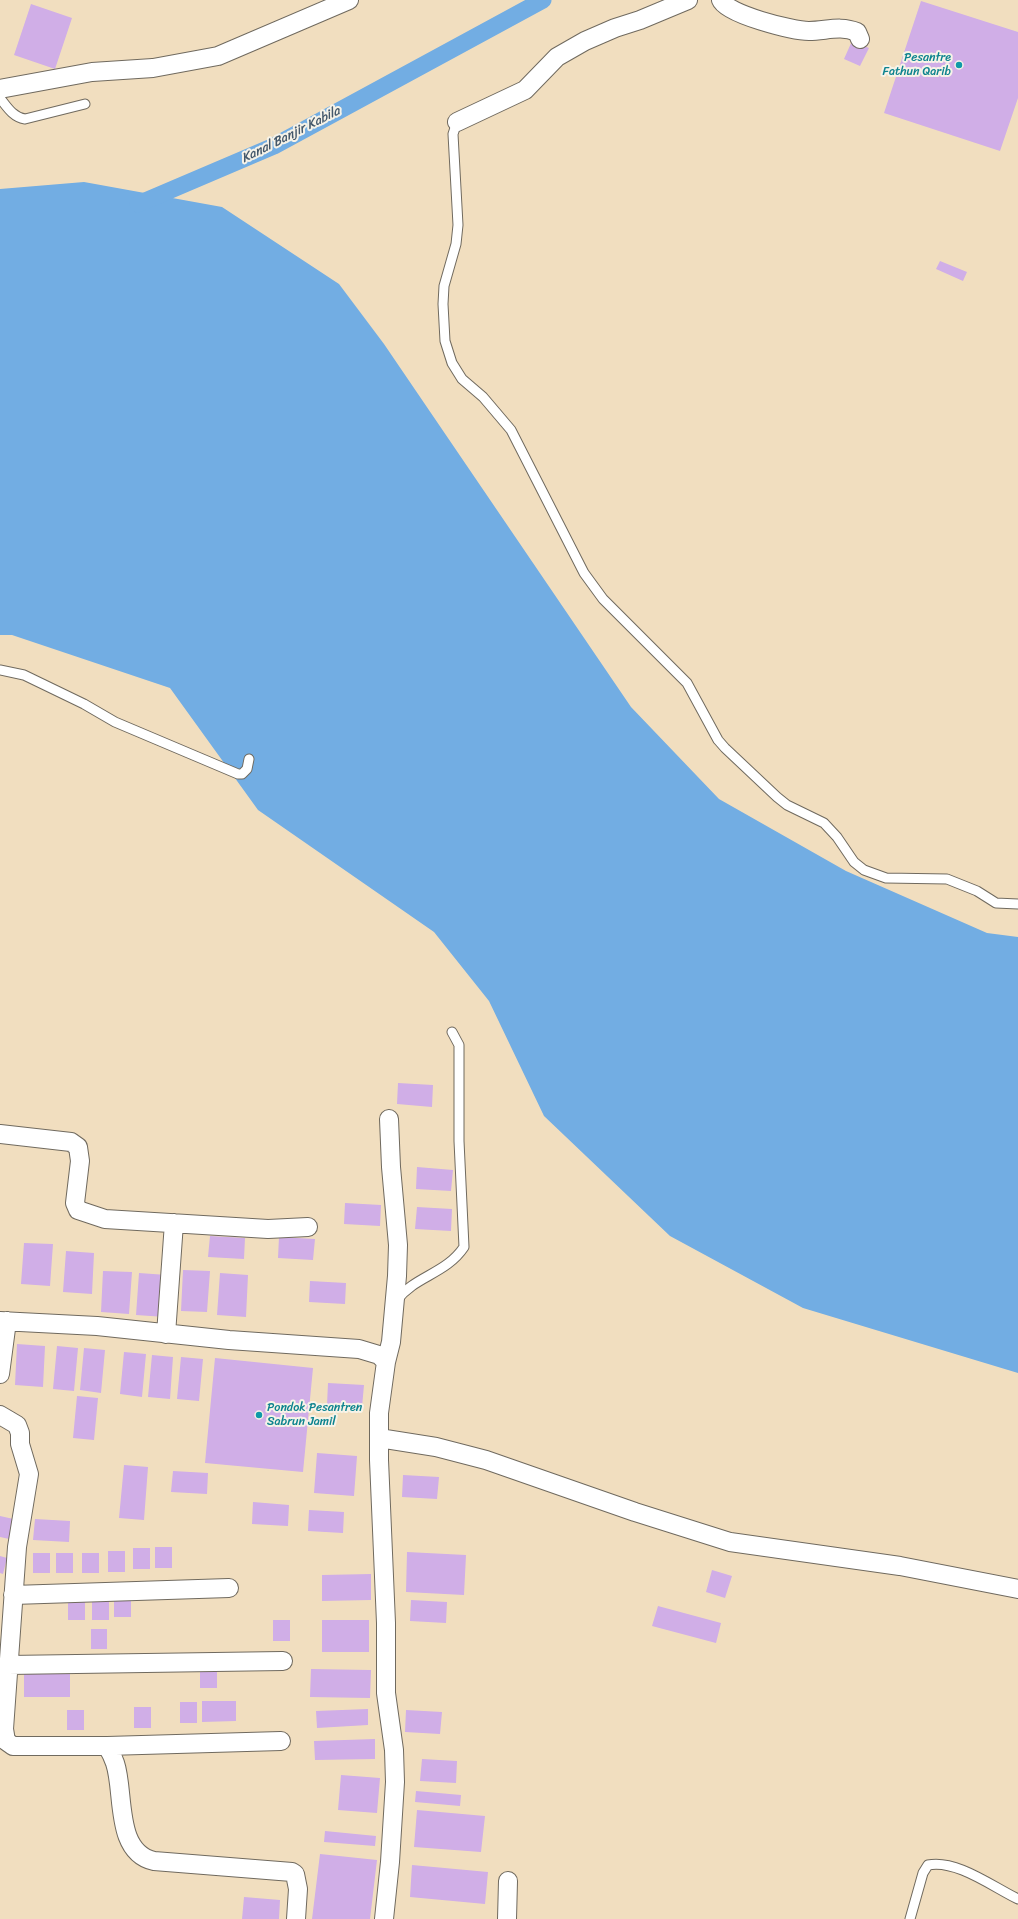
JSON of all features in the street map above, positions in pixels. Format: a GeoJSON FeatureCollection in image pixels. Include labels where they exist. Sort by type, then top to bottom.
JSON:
{"type":"FeatureCollection","features":[{"type":"Feature","properties":{"kind":"street"},"geometry":{"type":"LineString","coordinates":[[0,89],[92,72],[153,68],[218,56],[349,0]]}},
{"type":"Feature","properties":{"kind":"street"},"geometry":{"type":"LineString","coordinates":[[457,122],[525,90],[557,57],[585,41],[688,0]]}},
{"type":"Feature","properties":{"kind":"street"},"geometry":{"type":"LineString","coordinates":[[721,0],[730,10],[786,28],[809,31],[832,28],[849,29],[857,32],[860,39]]}},
{"type":"Feature","properties":{"kind":"street"},"geometry":{"type":"LineString","coordinates":[[384,1919],[390,1862],[395,1782],[394,1750],[386,1693],[386,1623],[379,1438],[379,1413],[386,1362],[391,1342],[395,1302],[398,1245],[391,1167],[389,1119]]}},
{"type":"Feature","properties":{"kind":"street"},"geometry":{"type":"LineString","coordinates":[[0,1134],[71,1142],[78,1147],[80,1161],[75,1203],[78,1210],[105,1219],[268,1229],[308,1227]]}},
{"type":"Feature","properties":{"kind":"street"},"geometry":{"type":"LineString","coordinates":[[166,1334],[174,1223]]}},
{"type":"Feature","properties":{"kind":"street"},"geometry":{"type":"LineString","coordinates":[[0,1374],[3,1321],[97,1326],[166,1334],[358,1349],[379,1355],[386,1362]]}},
{"type":"Feature","properties":{"kind":"street"},"geometry":{"type":"LineString","coordinates":[[0,1415],[17,1426],[20,1433],[20,1444],[29,1474],[17,1547],[13,1595],[5,1657],[2,1722],[6,1741],[13,1746],[107,1746],[281,1741]]}},
{"type":"Feature","properties":{"kind":"street"},"geometry":{"type":"LineString","coordinates":[[379,1438],[436,1448],[486,1460],[635,1512],[730,1542],[900,1566],[1018,1589]]}},
{"type":"Feature","properties":{"kind":"street"},"geometry":{"type":"LineString","coordinates":[[13,1595],[229,1588]]}},
{"type":"Feature","properties":{"kind":"street"},"geometry":{"type":"LineString","coordinates":[[5,1657],[283,1661]]}},
{"type":"Feature","properties":{"kind":"street"},"geometry":{"type":"LineString","coordinates":[[107,1746],[116,1763],[125,1829],[139,1855],[154,1861],[292,1872],[295,1874],[297,1880],[296,1919]]}},
{"type":"Feature","properties":{"kind":"street"},"geometry":{"type":"LineString","coordinates":[[507,1919],[508,1881]]}},
{"type":"Feature","properties":{"kind":"lane"},"geometry":{"type":"LineString","coordinates":[[0,98],[11,112],[19,118],[25,119],[85,104]]}},
{"type":"Feature","properties":{"kind":"lane"},"geometry":{"type":"LineString","coordinates":[[457,122],[453,134],[458,225],[456,244],[444,286],[443,318],[445,341],[452,363],[462,379],[483,397],[511,430],[584,573],[603,599],[686,683],[722,744],[777,798],[787,805],[824,823],[837,837],[854,862],[864,870],[886,878],[947,879],[977,891],[996,903],[1018,904]]}},
{"type":"Feature","properties":{"kind":"lane"},"geometry":{"type":"LineString","coordinates":[[0,670],[24,675],[84,704],[115,722],[238,774],[242,774],[248,769],[249,759]]}},
{"type":"Feature","properties":{"kind":"lane"},"geometry":{"type":"LineString","coordinates":[[395,1302],[401,1294],[422,1280],[443,1269],[458,1256],[464,1246],[459,1141],[459,1045],[452,1032]]}},
{"type":"Feature","properties":{"kind":"lane"},"geometry":{"type":"LineString","coordinates":[[910,1919],[923,1873],[928,1866],[935,1864],[970,1873],[1018,1899]]}},
{"type":"Feature","properties":{"kind":"water"},"geometry":{"type":"Polygon","coordinates":[[[84,182],[222,207],[339,284],[384,344],[631,707],[719,799],[846,871],[987,933],[1018,937],[1018,1373],[803,1308],[670,1236],[544,1116],[489,1001],[434,932],[258,810],[170,688],[12,635],[0,635],[0,189],[84,182]]]}},
{"type":"Feature","properties":{"kind":"building","name":"Pesantre Fathun Qarib"},"geometry":{"type":"Polygon","coordinates":[[[921,1],[1018,32],[1018,98],[1000,151],[884,113],[921,1]]]}},
{"type":"Feature","properties":{"kind":"building"},"geometry":{"type":"Polygon","coordinates":[[[31,4],[72,18],[55,69],[14,55],[31,4]]]}},
{"type":"Feature","properties":{"kind":"building"},"geometry":{"type":"Polygon","coordinates":[[[852,41],[869,48],[860,66],[844,59],[852,41]]]}},
{"type":"Feature","properties":{"kind":"building"},"geometry":{"type":"Polygon","coordinates":[[[940,261],[967,272],[963,281],[936,269],[940,261]]]}},
{"type":"Feature","properties":{"kind":"building"},"geometry":{"type":"Polygon","coordinates":[[[398,1083],[433,1085],[432,1107],[397,1104],[398,1083]]]}},
{"type":"Feature","properties":{"kind":"building"},"geometry":{"type":"Polygon","coordinates":[[[417,1167],[453,1170],[451,1191],[416,1189],[417,1167]]]}},
{"type":"Feature","properties":{"kind":"building"},"geometry":{"type":"Polygon","coordinates":[[[345,1203],[381,1205],[380,1226],[344,1224],[345,1203]]]}},
{"type":"Feature","properties":{"kind":"building"},"geometry":{"type":"Polygon","coordinates":[[[417,1207],[452,1209],[451,1231],[415,1229],[417,1207]]]}},
{"type":"Feature","properties":{"kind":"building"},"geometry":{"type":"Polygon","coordinates":[[[210,1236],[245,1238],[244,1259],[208,1257],[210,1236]]]}},
{"type":"Feature","properties":{"kind":"building"},"geometry":{"type":"Polygon","coordinates":[[[279,1237],[315,1239],[313,1260],[278,1258],[279,1237]]]}},
{"type":"Feature","properties":{"kind":"building"},"geometry":{"type":"Polygon","coordinates":[[[24,1243],[53,1244],[50,1286],[21,1284],[24,1243]]]}},
{"type":"Feature","properties":{"kind":"building"},"geometry":{"type":"Polygon","coordinates":[[[66,1251],[94,1253],[92,1294],[63,1292],[66,1251]]]}},
{"type":"Feature","properties":{"kind":"building"},"geometry":{"type":"Polygon","coordinates":[[[183,1270],[210,1271],[207,1312],[181,1311],[183,1270]]]}},
{"type":"Feature","properties":{"kind":"building"},"geometry":{"type":"Polygon","coordinates":[[[103,1271],[132,1272],[129,1314],[101,1312],[103,1271]]]}},
{"type":"Feature","properties":{"kind":"building"},"geometry":{"type":"Polygon","coordinates":[[[139,1273],[167,1275],[165,1317],[136,1315],[139,1273]]]}},
{"type":"Feature","properties":{"kind":"building"},"geometry":{"type":"Polygon","coordinates":[[[220,1273],[248,1275],[246,1317],[217,1315],[220,1273]]]}},
{"type":"Feature","properties":{"kind":"building"},"geometry":{"type":"Polygon","coordinates":[[[310,1281],[346,1283],[345,1304],[309,1302],[310,1281]]]}},
{"type":"Feature","properties":{"kind":"building"},"geometry":{"type":"Polygon","coordinates":[[[17,1344],[45,1346],[43,1387],[15,1385],[17,1344]]]}},
{"type":"Feature","properties":{"kind":"building"},"geometry":{"type":"Polygon","coordinates":[[[57,1346],[78,1348],[74,1391],[53,1389],[57,1346]]]}},
{"type":"Feature","properties":{"kind":"building"},"geometry":{"type":"Polygon","coordinates":[[[84,1348],[105,1350],[101,1393],[80,1390],[84,1348]]]}},
{"type":"Feature","properties":{"kind":"building"},"geometry":{"type":"Polygon","coordinates":[[[124,1352],[146,1354],[142,1397],[120,1394],[124,1352]]]}},
{"type":"Feature","properties":{"kind":"building"},"geometry":{"type":"Polygon","coordinates":[[[152,1355],[173,1357],[170,1399],[148,1397],[152,1355]]]}},
{"type":"Feature","properties":{"kind":"building"},"geometry":{"type":"Polygon","coordinates":[[[181,1357],[203,1359],[199,1401],[177,1399],[181,1357]]]}},
{"type":"Feature","properties":{"kind":"building","name":"Pondok Pesantren Sabrun Jamil"},"geometry":{"type":"Polygon","coordinates":[[[215,1358],[313,1368],[303,1472],[205,1463],[215,1358]]]}},
{"type":"Feature","properties":{"kind":"building"},"geometry":{"type":"Polygon","coordinates":[[[328,1383],[364,1385],[362,1407],[327,1405],[328,1383]]]}},
{"type":"Feature","properties":{"kind":"building"},"geometry":{"type":"Polygon","coordinates":[[[77,1396],[98,1398],[94,1440],[73,1438],[77,1396]]]}},
{"type":"Feature","properties":{"kind":"building"},"geometry":{"type":"Polygon","coordinates":[[[317,1453],[357,1456],[354,1496],[314,1493],[317,1453]]]}},
{"type":"Feature","properties":{"kind":"building"},"geometry":{"type":"Polygon","coordinates":[[[124,1465],[148,1467],[144,1520],[119,1518],[124,1465]]]}},
{"type":"Feature","properties":{"kind":"building"},"geometry":{"type":"Polygon","coordinates":[[[173,1471],[208,1473],[207,1494],[171,1492],[173,1471]]]}},
{"type":"Feature","properties":{"kind":"building"},"geometry":{"type":"Polygon","coordinates":[[[403,1475],[439,1477],[437,1499],[402,1497],[403,1475]]]}},
{"type":"Feature","properties":{"kind":"building"},"geometry":{"type":"Polygon","coordinates":[[[253,1502],[289,1505],[288,1526],[252,1524],[253,1502]]]}},
{"type":"Feature","properties":{"kind":"building"},"geometry":{"type":"Polygon","coordinates":[[[309,1510],[344,1512],[343,1533],[308,1531],[309,1510]]]}},
{"type":"Feature","properties":{"kind":"building"},"geometry":{"type":"Polygon","coordinates":[[[0,1516],[18,1520],[14,1540],[0,1537],[0,1516]]]}},
{"type":"Feature","properties":{"kind":"building"},"geometry":{"type":"Polygon","coordinates":[[[35,1519],[70,1521],[69,1542],[33,1540],[35,1519]]]}},
{"type":"Feature","properties":{"kind":"building"},"geometry":{"type":"Polygon","coordinates":[[[155,1547],[172,1547],[172,1568],[155,1568],[155,1547]]]}},
{"type":"Feature","properties":{"kind":"building"},"geometry":{"type":"Polygon","coordinates":[[[133,1548],[150,1548],[150,1569],[133,1569],[133,1548]]]}},
{"type":"Feature","properties":{"kind":"building"},"geometry":{"type":"Polygon","coordinates":[[[108,1551],[125,1551],[125,1572],[108,1572],[108,1551]]]}},
{"type":"Feature","properties":{"kind":"building"},"geometry":{"type":"Polygon","coordinates":[[[407,1552],[466,1555],[464,1595],[406,1592],[407,1552]]]}},
{"type":"Feature","properties":{"kind":"building"},"geometry":{"type":"Polygon","coordinates":[[[33,1553],[50,1553],[50,1573],[33,1573],[33,1553]]]}},
{"type":"Feature","properties":{"kind":"building"},"geometry":{"type":"Polygon","coordinates":[[[56,1553],[73,1553],[73,1573],[56,1573],[56,1553]]]}},
{"type":"Feature","properties":{"kind":"building"},"geometry":{"type":"Polygon","coordinates":[[[82,1553],[99,1553],[99,1573],[82,1573],[82,1553]]]}},
{"type":"Feature","properties":{"kind":"building"},"geometry":{"type":"Polygon","coordinates":[[[0,1556],[7,1558],[3,1574],[0,1573],[0,1556]]]}},
{"type":"Feature","properties":{"kind":"building"},"geometry":{"type":"Polygon","coordinates":[[[712,1570],[732,1576],[725,1598],[706,1592],[712,1570]]]}},
{"type":"Feature","properties":{"kind":"building"},"geometry":{"type":"Polygon","coordinates":[[[371,1574],[371,1600],[322,1601],[322,1575],[371,1574]]]}},
{"type":"Feature","properties":{"kind":"building"},"geometry":{"type":"Polygon","coordinates":[[[114,1596],[131,1596],[131,1617],[114,1617],[114,1596]]]}},
{"type":"Feature","properties":{"kind":"building"},"geometry":{"type":"Polygon","coordinates":[[[68,1600],[85,1600],[85,1620],[68,1620],[68,1600]]]}},
{"type":"Feature","properties":{"kind":"building"},"geometry":{"type":"Polygon","coordinates":[[[92,1600],[109,1600],[109,1620],[92,1620],[92,1600]]]}},
{"type":"Feature","properties":{"kind":"building"},"geometry":{"type":"Polygon","coordinates":[[[411,1600],[447,1602],[446,1623],[410,1621],[411,1600]]]}},
{"type":"Feature","properties":{"kind":"building"},"geometry":{"type":"Polygon","coordinates":[[[658,1606],[721,1623],[716,1643],[652,1626],[658,1606]]]}},
{"type":"Feature","properties":{"kind":"building"},"geometry":{"type":"Polygon","coordinates":[[[273,1620],[290,1620],[290,1641],[273,1641],[273,1620]]]}},
{"type":"Feature","properties":{"kind":"building"},"geometry":{"type":"Polygon","coordinates":[[[322,1620],[369,1620],[369,1652],[322,1652],[322,1620]]]}},
{"type":"Feature","properties":{"kind":"building"},"geometry":{"type":"Polygon","coordinates":[[[91,1629],[107,1629],[107,1649],[91,1649],[91,1629]]]}},
{"type":"Feature","properties":{"kind":"building"},"geometry":{"type":"Polygon","coordinates":[[[200,1667],[217,1667],[217,1688],[200,1688],[200,1667]]]}},
{"type":"Feature","properties":{"kind":"building"},"geometry":{"type":"Polygon","coordinates":[[[311,1669],[371,1670],[370,1698],[310,1697],[311,1669]]]}},
{"type":"Feature","properties":{"kind":"building"},"geometry":{"type":"Polygon","coordinates":[[[24,1673],[70,1673],[70,1697],[24,1697],[24,1673]]]}},
{"type":"Feature","properties":{"kind":"building"},"geometry":{"type":"Polygon","coordinates":[[[202,1701],[236,1701],[236,1721],[202,1722],[202,1701]]]}},
{"type":"Feature","properties":{"kind":"building"},"geometry":{"type":"Polygon","coordinates":[[[180,1702],[197,1702],[197,1723],[180,1723],[180,1702]]]}},
{"type":"Feature","properties":{"kind":"building"},"geometry":{"type":"Polygon","coordinates":[[[134,1707],[151,1707],[151,1728],[134,1728],[134,1707]]]}},
{"type":"Feature","properties":{"kind":"building"},"geometry":{"type":"Polygon","coordinates":[[[368,1709],[368,1725],[317,1728],[316,1711],[368,1709]]]}},
{"type":"Feature","properties":{"kind":"building"},"geometry":{"type":"Polygon","coordinates":[[[67,1710],[84,1710],[84,1730],[67,1730],[67,1710]]]}},
{"type":"Feature","properties":{"kind":"building"},"geometry":{"type":"Polygon","coordinates":[[[406,1710],[442,1712],[440,1734],[405,1732],[406,1710]]]}},
{"type":"Feature","properties":{"kind":"building"},"geometry":{"type":"Polygon","coordinates":[[[375,1739],[375,1759],[315,1760],[314,1741],[375,1739]]]}},
{"type":"Feature","properties":{"kind":"building"},"geometry":{"type":"Polygon","coordinates":[[[422,1759],[457,1761],[456,1783],[420,1781],[422,1759]]]}},
{"type":"Feature","properties":{"kind":"building"},"geometry":{"type":"Polygon","coordinates":[[[341,1775],[380,1778],[377,1813],[338,1810],[341,1775]]]}},
{"type":"Feature","properties":{"kind":"building"},"geometry":{"type":"Polygon","coordinates":[[[416,1791],[461,1795],[460,1806],[415,1802],[416,1791]]]}},
{"type":"Feature","properties":{"kind":"building"},"geometry":{"type":"Polygon","coordinates":[[[417,1810],[485,1816],[481,1852],[414,1847],[417,1810]]]}},
{"type":"Feature","properties":{"kind":"building"},"geometry":{"type":"Polygon","coordinates":[[[325,1831],[376,1836],[375,1846],[324,1842],[325,1831]]]}},
{"type":"Feature","properties":{"kind":"building"},"geometry":{"type":"Polygon","coordinates":[[[320,1854],[377,1860],[370,1919],[312,1919],[320,1854]]]}},
{"type":"Feature","properties":{"kind":"building"},"geometry":{"type":"Polygon","coordinates":[[[412,1865],[488,1872],[485,1904],[410,1897],[412,1865]]]}},
{"type":"Feature","properties":{"kind":"building"},"geometry":{"type":"Polygon","coordinates":[[[244,1897],[280,1900],[279,1919],[242,1919],[244,1897]]]}},
{"type":"Feature","properties":{"kind":"waterway","name":"Kanal Banjir Kabila"},"geometry":{"type":"LineString","coordinates":[[138,204],[274,146],[543,0]]}},
{"type":"Feature","properties":{"kind":"place","name":"Pesantre Fathun Qarib"},"geometry":{"type":"Point","coordinates":[959,65]}},
{"type":"Feature","properties":{"kind":"place","name":"Pondok Pesantren Sabrun Jamil"},"geometry":{"type":"Point","coordinates":[259,1415]}}]}
